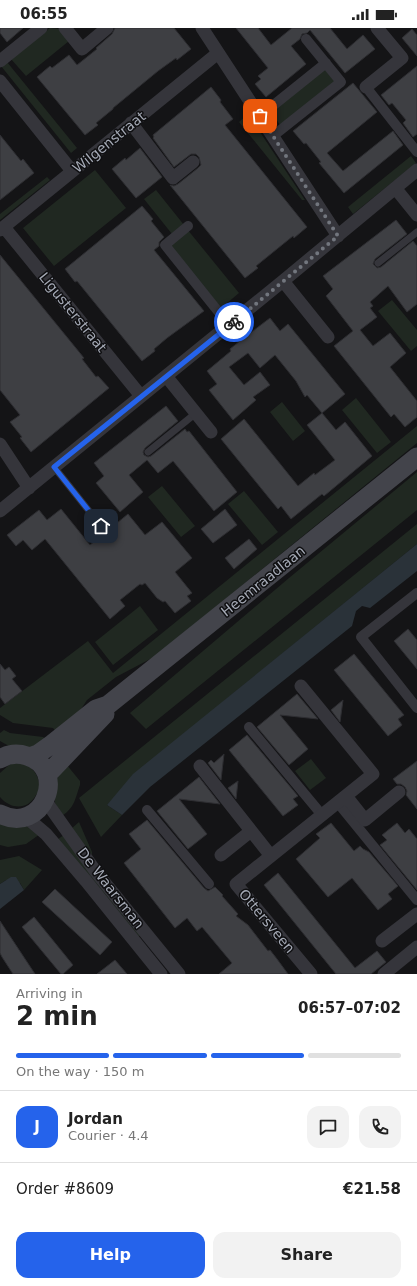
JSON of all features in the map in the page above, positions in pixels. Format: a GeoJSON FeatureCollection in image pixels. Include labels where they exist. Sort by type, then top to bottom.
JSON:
{"type":"FeatureCollection","features":[{"type":"Feature","properties":{"kind":"main road","name":"Heemraadlaan"},"geometry":{"type":"LineString","coordinates":[[30,757],[38,754],[52,744],[96,709],[108,705],[417,457]]}},
{"type":"Feature","properties":{"kind":"main road","name":"Heemraadlaan"},"geometry":{"type":"LineString","coordinates":[[47,775],[104,715],[108,705]]}},
{"type":"Feature","properties":{"kind":"main road"},"geometry":{"type":"LineString","coordinates":[[0,815],[13,818],[26,817],[34,814],[40,808],[48,792],[47,775],[40,764],[30,757],[21,754],[1,756]]}},
{"type":"Feature","properties":{"kind":"street"},"geometry":{"type":"LineString","coordinates":[[0,61],[41,28]]}},
{"type":"Feature","properties":{"kind":"street"},"geometry":{"type":"LineString","coordinates":[[65,28],[82,49],[107,28]]}},
{"type":"Feature","properties":{"kind":"street"},"geometry":{"type":"LineString","coordinates":[[202,28],[338,236]]}},
{"type":"Feature","properties":{"kind":"street"},"geometry":{"type":"LineString","coordinates":[[377,28],[402,58],[366,87],[417,152]]}},
{"type":"Feature","properties":{"kind":"street"},"geometry":{"type":"LineString","coordinates":[[273,136],[341,82],[306,39]]}},
{"type":"Feature","properties":{"kind":"street","name":"Wilgenstraat"},"geometry":{"type":"LineString","coordinates":[[2,229],[218,53]]}},
{"type":"Feature","properties":{"kind":"street"},"geometry":{"type":"LineString","coordinates":[[260,116],[326,63]]}},
{"type":"Feature","properties":{"kind":"street"},"geometry":{"type":"LineString","coordinates":[[0,82],[72,171]]}},
{"type":"Feature","properties":{"kind":"street"},"geometry":{"type":"LineString","coordinates":[[131,123],[173,178],[193,162]]}},
{"type":"Feature","properties":{"kind":"street"},"geometry":{"type":"LineString","coordinates":[[0,511],[396,189],[417,170]]}},
{"type":"Feature","properties":{"kind":"street"},"geometry":{"type":"LineString","coordinates":[[396,189],[417,214]]}},
{"type":"Feature","properties":{"kind":"street"},"geometry":{"type":"LineString","coordinates":[[188,226],[165,245],[229,325]]}},
{"type":"Feature","properties":{"kind":"street","name":"Ligusterstraat"},"geometry":{"type":"LineString","coordinates":[[2,229],[141,396]]}},
{"type":"Feature","properties":{"kind":"street"},"geometry":{"type":"LineString","coordinates":[[283,281],[328,337]]}},
{"type":"Feature","properties":{"kind":"street"},"geometry":{"type":"LineString","coordinates":[[166,376],[211,432]]}},
{"type":"Feature","properties":{"kind":"street"},"geometry":{"type":"LineString","coordinates":[[0,444],[29,488]]}},
{"type":"Feature","properties":{"kind":"street"},"geometry":{"type":"LineString","coordinates":[[417,593],[361,637],[417,708]]}},
{"type":"Feature","properties":{"kind":"street","name":"Ottersveen"},"geometry":{"type":"LineString","coordinates":[[301,686],[373,774],[236,884],[311,974]]}},
{"type":"Feature","properties":{"kind":"street"},"geometry":{"type":"LineString","coordinates":[[249,727],[322,815]]}},
{"type":"Feature","properties":{"kind":"street"},"geometry":{"type":"LineString","coordinates":[[200,766],[271,856]]}},
{"type":"Feature","properties":{"kind":"street"},"geometry":{"type":"LineString","coordinates":[[342,799],[365,820],[398,792]]}},
{"type":"Feature","properties":{"kind":"street"},"geometry":{"type":"LineString","coordinates":[[342,799],[417,900]]}},
{"type":"Feature","properties":{"kind":"street","name":"De Waarsman"},"geometry":{"type":"LineString","coordinates":[[45,800],[96,872],[179,974]]}},
{"type":"Feature","properties":{"kind":"street"},"geometry":{"type":"LineString","coordinates":[[147,810],[209,884]]}},
{"type":"Feature","properties":{"kind":"street","name":"De Waarsman"},"geometry":{"type":"LineString","coordinates":[[26,817],[46,834],[62,852],[161,974]]}},
{"type":"Feature","properties":{"kind":"street"},"geometry":{"type":"LineString","coordinates":[[221,855],[251,831]]}},
{"type":"Feature","properties":{"kind":"street"},"geometry":{"type":"LineString","coordinates":[[382,941],[417,914]]}},
{"type":"Feature","properties":{"kind":"street"},"geometry":{"type":"LineString","coordinates":[[384,974],[417,947]]}},
{"type":"Feature","properties":{"kind":"lane"},"geometry":{"type":"LineString","coordinates":[[378,263],[417,232]]}},
{"type":"Feature","properties":{"kind":"lane"},"geometry":{"type":"LineString","coordinates":[[148,452],[196,413]]}},
{"type":"Feature","properties":{"kind":"lane"},"geometry":{"type":"LineString","coordinates":[[54,467],[101,526]]}},
{"type":"Feature","properties":{"kind":"shaded area"},"geometry":{"type":"Polygon","coordinates":[[[50,28],[59,29],[69,41],[26,76],[11,59],[50,28]]]}},
{"type":"Feature","properties":{"kind":"shaded area"},"geometry":{"type":"Polygon","coordinates":[[[7,62],[77,148],[71,153],[1,66],[7,62]]]}},
{"type":"Feature","properties":{"kind":"shaded area"},"geometry":{"type":"Polygon","coordinates":[[[323,67],[335,82],[280,125],[270,110],[323,67]]]}},
{"type":"Feature","properties":{"kind":"shaded area"},"geometry":{"type":"Polygon","coordinates":[[[248,114],[305,200],[302,200],[239,122],[248,114]]]}},
{"type":"Feature","properties":{"kind":"shaded area"},"geometry":{"type":"Polygon","coordinates":[[[411,156],[416,163],[353,214],[348,207],[411,156]]]}},
{"type":"Feature","properties":{"kind":"shaded area"},"geometry":{"type":"Polygon","coordinates":[[[95,170],[126,208],[54,266],[23,228],[95,170]]]}},
{"type":"Feature","properties":{"kind":"shaded area"},"geometry":{"type":"Polygon","coordinates":[[[47,177],[50,180],[0,220],[0,214],[47,177]]]}},
{"type":"Feature","properties":{"kind":"shaded area"},"geometry":{"type":"Polygon","coordinates":[[[156,190],[184,225],[172,234],[144,199],[156,190]]]}},
{"type":"Feature","properties":{"kind":"shaded area"},"geometry":{"type":"Polygon","coordinates":[[[187,229],[239,293],[220,309],[168,245],[187,229]]]}},
{"type":"Feature","properties":{"kind":"shaded area"},"geometry":{"type":"Polygon","coordinates":[[[392,300],[417,330],[417,346],[411,351],[378,311],[392,300]]]}},
{"type":"Feature","properties":{"kind":"shaded area"},"geometry":{"type":"Polygon","coordinates":[[[356,398],[391,442],[377,453],[342,410],[356,398]]]}},
{"type":"Feature","properties":{"kind":"shaded area"},"geometry":{"type":"Polygon","coordinates":[[[282,402],[305,431],[293,441],[270,412],[282,402]]]}},
{"type":"Feature","properties":{"kind":"shaded area"},"geometry":{"type":"Polygon","coordinates":[[[417,426],[417,443],[154,657],[116,677],[87,700],[72,723],[58,734],[53,728],[13,723],[0,715],[0,708],[88,641],[113,673],[417,426]]]}},
{"type":"Feature","properties":{"kind":"shaded area"},"geometry":{"type":"Polygon","coordinates":[[[417,472],[417,510],[146,729],[130,713],[289,578],[417,472]]]}},
{"type":"Feature","properties":{"kind":"shaded area"},"geometry":{"type":"Polygon","coordinates":[[[162,486],[195,526],[181,537],[148,497],[162,486]]]}},
{"type":"Feature","properties":{"kind":"shaded area"},"geometry":{"type":"Polygon","coordinates":[[[244,491],[278,532],[262,545],[228,504],[244,491]]]}},
{"type":"Feature","properties":{"kind":"shaded area"},"geometry":{"type":"Polygon","coordinates":[[[417,524],[417,544],[225,700],[107,805],[122,815],[101,837],[79,798],[417,524]]]}},
{"type":"Feature","properties":{"kind":"shaded area"},"geometry":{"type":"Polygon","coordinates":[[[417,544],[417,571],[370,608],[362,606],[356,611],[352,626],[150,787],[122,815],[107,805],[133,774],[417,544]]]}},
{"type":"Feature","properties":{"kind":"shaded area"},"geometry":{"type":"Polygon","coordinates":[[[140,606],[158,630],[113,665],[95,642],[140,606]]]}},
{"type":"Feature","properties":{"kind":"shaded area"},"geometry":{"type":"Polygon","coordinates":[[[4,730],[10,733],[43,737],[48,742],[39,748],[9,746],[0,741],[0,733],[4,730]]]}},
{"type":"Feature","properties":{"kind":"shaded area"},"geometry":{"type":"Polygon","coordinates":[[[311,759],[326,778],[310,790],[295,771],[311,759]]]}},
{"type":"Feature","properties":{"kind":"shaded area"},"geometry":{"type":"Polygon","coordinates":[[[15,763],[28,766],[34,771],[38,778],[40,789],[33,800],[24,806],[14,806],[4,801],[0,797],[0,773],[9,765],[15,763]]]}},
{"type":"Feature","properties":{"kind":"shaded area"},"geometry":{"type":"Polygon","coordinates":[[[66,764],[80,781],[80,785],[76,799],[72,806],[62,816],[55,803],[55,797],[57,778],[66,764]]]}},
{"type":"Feature","properties":{"kind":"shaded area"},"geometry":{"type":"Polygon","coordinates":[[[0,822],[29,826],[40,834],[26,844],[8,847],[0,845],[0,822]]]}},
{"type":"Feature","properties":{"kind":"shaded area"},"geometry":{"type":"Polygon","coordinates":[[[79,822],[92,852],[89,856],[71,829],[79,822]]]}},
{"type":"Feature","properties":{"kind":"shaded area"},"geometry":{"type":"Polygon","coordinates":[[[65,834],[141,935],[138,937],[57,840],[65,834]]]}},
{"type":"Feature","properties":{"kind":"shaded area"},"geometry":{"type":"Polygon","coordinates":[[[19,856],[42,870],[24,890],[20,883],[6,880],[0,884],[0,860],[19,856]]]}},
{"type":"Feature","properties":{"kind":"shaded area"},"geometry":{"type":"Polygon","coordinates":[[[11,877],[16,877],[24,890],[0,909],[0,884],[11,877]]]}},
{"type":"Feature","properties":{"kind":"building"},"geometry":{"type":"Polygon","coordinates":[[[0,28],[23,28],[7,42],[0,33],[0,28]]]}},
{"type":"Feature","properties":{"kind":"building"},"geometry":{"type":"Polygon","coordinates":[[[115,28],[174,28],[191,49],[177,60],[176,58],[158,71],[113,108],[96,123],[98,125],[85,135],[37,77],[50,66],[52,68],[69,55],[77,65],[97,49],[96,48],[112,34],[115,28]]]}},
{"type":"Feature","properties":{"kind":"building"},"geometry":{"type":"Polygon","coordinates":[[[236,28],[258,28],[271,45],[292,28],[330,28],[347,49],[363,35],[375,49],[345,73],[310,30],[307,33],[302,34],[300,39],[291,46],[306,64],[266,97],[255,84],[261,79],[258,76],[268,68],[236,28]]]}},
{"type":"Feature","properties":{"kind":"building"},"geometry":{"type":"Polygon","coordinates":[[[412,29],[417,35],[417,56],[402,38],[412,29]]]}},
{"type":"Feature","properties":{"kind":"building"},"geometry":{"type":"Polygon","coordinates":[[[417,66],[417,134],[413,137],[403,123],[406,120],[392,103],[389,105],[381,95],[417,66]]]}},
{"type":"Feature","properties":{"kind":"building"},"geometry":{"type":"Polygon","coordinates":[[[353,83],[377,112],[327,153],[343,171],[393,131],[403,145],[344,193],[319,163],[321,162],[306,143],[304,144],[293,131],[353,83]]]}},
{"type":"Feature","properties":{"kind":"building"},"geometry":{"type":"Polygon","coordinates":[[[211,87],[233,119],[225,125],[307,227],[294,238],[293,236],[256,266],[258,268],[245,278],[170,185],[174,186],[178,184],[198,168],[201,165],[199,157],[196,154],[191,154],[174,167],[153,138],[153,135],[211,87]]]}},
{"type":"Feature","properties":{"kind":"building"},"geometry":{"type":"Polygon","coordinates":[[[0,135],[21,161],[23,159],[34,173],[0,200],[0,135]]]}},
{"type":"Feature","properties":{"kind":"building"},"geometry":{"type":"Polygon","coordinates":[[[140,148],[162,177],[136,198],[112,169],[140,148]]]}},
{"type":"Feature","properties":{"kind":"building"},"geometry":{"type":"Polygon","coordinates":[[[142,206],[153,219],[151,221],[164,237],[159,242],[159,246],[154,250],[204,311],[167,338],[154,349],[155,351],[142,361],[77,281],[75,282],[65,269],[142,206]]]}},
{"type":"Feature","properties":{"kind":"building"},"geometry":{"type":"Polygon","coordinates":[[[396,220],[407,234],[375,259],[373,264],[377,268],[381,267],[413,241],[417,246],[417,304],[407,312],[388,286],[370,302],[373,306],[370,308],[377,317],[360,330],[373,346],[390,333],[406,353],[390,367],[417,401],[417,417],[405,427],[394,414],[391,417],[334,346],[353,331],[326,296],[333,289],[323,276],[396,220]]]}},
{"type":"Feature","properties":{"kind":"building"},"geometry":{"type":"Polygon","coordinates":[[[0,255],[84,358],[82,359],[96,377],[98,376],[109,388],[31,452],[20,438],[22,437],[10,422],[20,415],[0,390],[0,255]]]}},
{"type":"Feature","properties":{"kind":"building"},"geometry":{"type":"Polygon","coordinates":[[[270,318],[280,331],[288,324],[345,394],[322,413],[307,395],[305,397],[296,381],[275,355],[260,368],[248,353],[229,367],[244,385],[260,372],[270,385],[253,397],[256,400],[233,420],[209,390],[217,384],[207,371],[231,351],[230,349],[270,318]]]}},
{"type":"Feature","properties":{"kind":"building"},"geometry":{"type":"Polygon","coordinates":[[[166,406],[178,421],[145,448],[143,452],[144,455],[148,457],[151,456],[185,429],[187,432],[189,431],[237,492],[214,511],[173,461],[158,473],[147,460],[129,475],[143,492],[120,512],[96,483],[104,476],[94,463],[166,406]]]}},
{"type":"Feature","properties":{"kind":"building"},"geometry":{"type":"Polygon","coordinates":[[[322,413],[336,430],[345,422],[372,456],[324,496],[322,494],[291,519],[281,506],[278,509],[221,439],[244,419],[298,486],[314,473],[315,475],[335,460],[307,425],[322,413]]]}},
{"type":"Feature","properties":{"kind":"building"},"geometry":{"type":"Polygon","coordinates":[[[61,509],[90,545],[128,514],[145,535],[162,522],[192,558],[175,572],[192,593],[187,596],[191,601],[175,613],[165,601],[163,602],[157,598],[145,583],[142,585],[140,584],[120,600],[125,606],[110,619],[45,539],[32,550],[23,540],[16,546],[7,535],[39,510],[47,520],[61,509]]]}},
{"type":"Feature","properties":{"kind":"building"},"geometry":{"type":"Polygon","coordinates":[[[225,509],[237,525],[213,543],[201,529],[225,509]]]}},
{"type":"Feature","properties":{"kind":"building"},"geometry":{"type":"Polygon","coordinates":[[[249,539],[257,549],[234,569],[225,558],[249,539]]]}},
{"type":"Feature","properties":{"kind":"building"},"geometry":{"type":"Polygon","coordinates":[[[408,629],[417,640],[417,669],[394,641],[408,629]]]}},
{"type":"Feature","properties":{"kind":"building"},"geometry":{"type":"Polygon","coordinates":[[[354,654],[404,715],[398,719],[402,725],[388,736],[334,670],[354,654]]]}},
{"type":"Feature","properties":{"kind":"building"},"geometry":{"type":"Polygon","coordinates":[[[0,664],[5,670],[9,667],[16,676],[12,679],[22,691],[5,704],[0,697],[0,664]]]}},
{"type":"Feature","properties":{"kind":"building"},"geometry":{"type":"Polygon","coordinates":[[[297,694],[318,719],[280,715],[308,749],[289,765],[257,727],[297,694]]]}},
{"type":"Feature","properties":{"kind":"building"},"geometry":{"type":"Polygon","coordinates":[[[343,700],[340,722],[331,710],[343,700]]]}},
{"type":"Feature","properties":{"kind":"building"},"geometry":{"type":"Polygon","coordinates":[[[247,735],[298,796],[293,799],[298,805],[283,816],[229,750],[247,735]]]}},
{"type":"Feature","properties":{"kind":"building"},"geometry":{"type":"Polygon","coordinates":[[[224,754],[221,780],[208,763],[211,760],[214,763],[224,754]]]}},
{"type":"Feature","properties":{"kind":"building"},"geometry":{"type":"Polygon","coordinates":[[[417,761],[417,809],[406,795],[407,791],[405,787],[401,784],[397,784],[393,779],[417,761]]]}},
{"type":"Feature","properties":{"kind":"building"},"geometry":{"type":"Polygon","coordinates":[[[199,777],[220,804],[179,799],[207,834],[188,849],[157,811],[199,777]]]}},
{"type":"Feature","properties":{"kind":"building"},"geometry":{"type":"Polygon","coordinates":[[[238,781],[236,799],[228,788],[238,781]]]}},
{"type":"Feature","properties":{"kind":"building"},"geometry":{"type":"Polygon","coordinates":[[[147,820],[204,888],[208,891],[215,887],[223,895],[222,896],[238,914],[236,916],[248,925],[268,951],[270,950],[288,974],[219,974],[232,963],[202,927],[197,931],[187,918],[175,928],[124,863],[141,849],[129,834],[147,820]]]}},
{"type":"Feature","properties":{"kind":"building"},"geometry":{"type":"Polygon","coordinates":[[[331,823],[354,851],[360,846],[369,852],[398,886],[388,894],[392,899],[378,910],[352,878],[328,897],[296,859],[320,838],[316,834],[331,823]]]}},
{"type":"Feature","properties":{"kind":"building"},"geometry":{"type":"Polygon","coordinates":[[[397,823],[405,833],[409,829],[417,839],[417,890],[380,845],[387,840],[382,835],[397,823]]]}},
{"type":"Feature","properties":{"kind":"building"},"geometry":{"type":"Polygon","coordinates":[[[278,873],[355,968],[377,951],[386,962],[371,974],[336,974],[264,885],[278,873]]]}},
{"type":"Feature","properties":{"kind":"building"},"geometry":{"type":"Polygon","coordinates":[[[55,889],[112,942],[100,955],[42,902],[55,889]]]}},
{"type":"Feature","properties":{"kind":"building"},"geometry":{"type":"Polygon","coordinates":[[[34,917],[73,965],[63,974],[61,974],[22,927],[34,917]]]}},
{"type":"Feature","properties":{"kind":"building"},"geometry":{"type":"Polygon","coordinates":[[[0,921],[35,974],[13,974],[0,953],[0,921]]]}},
{"type":"Feature","properties":{"kind":"building"},"geometry":{"type":"Polygon","coordinates":[[[115,960],[127,974],[97,974],[115,960]]]}},
{"type":"Feature","properties":{"kind":"way so far"},"geometry":{"type":"LineString","coordinates":[[234,322],[338,236],[260,116]]}},
{"type":"Feature","properties":{"kind":"route"},"geometry":{"type":"LineString","coordinates":[[101,526],[54,467],[234,322]]}}]}
